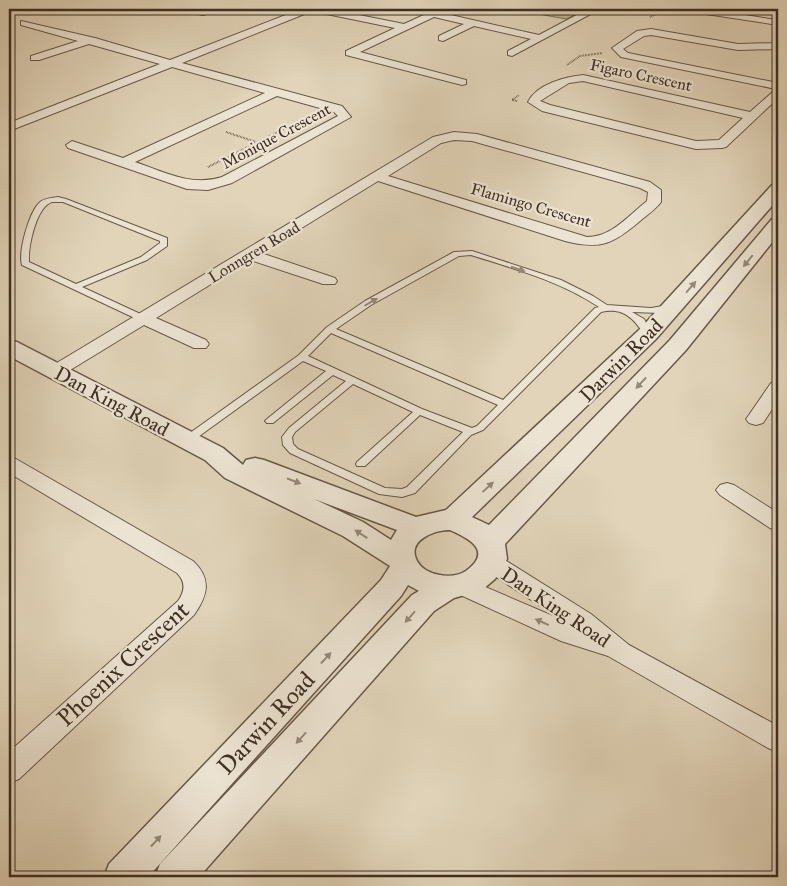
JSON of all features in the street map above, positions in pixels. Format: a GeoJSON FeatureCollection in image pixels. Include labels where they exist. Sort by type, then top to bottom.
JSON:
{"type":"FeatureCollection","features":[{"type":"Feature","properties":{"kind":"street"},"geometry":{"type":"LineString","coordinates":[[181,9],[203,12],[218,9]]}},
{"type":"Feature","properties":{"kind":"street"},"geometry":{"type":"LineString","coordinates":[[9,127],[310,9]]}},
{"type":"Feature","properties":{"kind":"street"},"geometry":{"type":"LineString","coordinates":[[316,9],[404,27]]}},
{"type":"Feature","properties":{"kind":"street"},"geometry":{"type":"LineString","coordinates":[[444,9],[351,51],[351,55],[462,82]]}},
{"type":"Feature","properties":{"kind":"street"},"geometry":{"type":"LineString","coordinates":[[512,53],[595,9]]}},
{"type":"Feature","properties":{"kind":"street"},"geometry":{"type":"LineString","coordinates":[[693,9],[777,25]]}},
{"type":"Feature","properties":{"kind":"street"},"geometry":{"type":"LineString","coordinates":[[432,14],[541,38]]}},
{"type":"Feature","properties":{"kind":"street","name":"Monique Crescent"},"geometry":{"type":"LineString","coordinates":[[24,23],[329,107],[343,112],[345,117],[283,151],[214,185],[192,186],[72,145]]}},
{"type":"Feature","properties":{"kind":"street"},"geometry":{"type":"LineString","coordinates":[[443,38],[473,23]]}},
{"type":"Feature","properties":{"kind":"street"},"geometry":{"type":"LineString","coordinates":[[778,46],[738,47],[651,32],[640,33],[617,48],[625,55],[778,86]]}},
{"type":"Feature","properties":{"kind":"street"},"geometry":{"type":"LineString","coordinates":[[35,58],[91,40]]}},
{"type":"Feature","properties":{"kind":"street","name":"Figaro Crescent"},"geometry":{"type":"LineString","coordinates":[[583,78],[752,116],[722,144],[712,146],[696,145],[555,111],[536,105],[534,102],[536,98],[566,80],[583,78]]}},
{"type":"Feature","properties":{"kind":"street"},"geometry":{"type":"LineString","coordinates":[[752,116],[778,92]]}},
{"type":"Feature","properties":{"kind":"street"},"geometry":{"type":"LineString","coordinates":[[125,162],[274,93]]}},
{"type":"Feature","properties":{"kind":"street","name":"Flamingo Crescent"},"geometry":{"type":"LineString","coordinates":[[378,177],[570,238],[591,242],[609,239],[616,235],[654,202],[654,190],[645,185],[473,137],[454,136]]}},
{"type":"Feature","properties":{"kind":"street","name":"Lonngren Road"},"geometry":{"type":"LineString","coordinates":[[56,371],[437,140],[454,136]]}},
{"type":"Feature","properties":{"kind":"street","name":"Darwin Road"},"geometry":{"type":"LineString","coordinates":[[453,520],[648,334],[778,189]]}},
{"type":"Feature","properties":{"kind":"street","name":"Darwin Road"},"geometry":{"type":"LineString","coordinates":[[491,553],[678,344],[778,223]]}},
{"type":"Feature","properties":{"kind":"street"},"geometry":{"type":"LineString","coordinates":[[250,255],[329,281]]}},
{"type":"Feature","properties":{"kind":"street"},"geometry":{"type":"LineString","coordinates":[[144,319],[200,344]]}},
{"type":"Feature","properties":{"kind":"street","name":"Dan King Road"},"geometry":{"type":"LineString","coordinates":[[9,347],[214,454],[248,463],[370,511],[417,527]]}},
{"type":"Feature","properties":{"kind":"street"},"geometry":{"type":"LineString","coordinates":[[756,419],[778,387]]}},
{"type":"Feature","properties":{"kind":"street","name":"Dan King Road"},"geometry":{"type":"LineString","coordinates":[[214,454],[234,472],[353,529],[403,563]]}},
{"type":"Feature","properties":{"kind":"street","name":"Phoenix Crescent"},"geometry":{"type":"LineString","coordinates":[[9,464],[184,567],[190,572],[197,587],[194,597],[186,608],[9,769]]}},
{"type":"Feature","properties":{"kind":"street"},"geometry":{"type":"LineString","coordinates":[[727,490],[778,523]]}},
{"type":"Feature","properties":{"kind":"street"},"geometry":{"type":"LineString","coordinates":[[453,520],[471,525],[482,532],[491,553],[480,577],[455,586],[420,580],[403,563],[400,549],[405,538],[417,527],[434,521],[453,520]]}},
{"type":"Feature","properties":{"kind":"street","name":"Dan King Road"},"geometry":{"type":"LineString","coordinates":[[491,553],[620,652]]}},
{"type":"Feature","properties":{"kind":"street","name":"Darwin Road"},"geometry":{"type":"LineString","coordinates":[[123,877],[391,588],[403,563]]}},
{"type":"Feature","properties":{"kind":"street","name":"Darwin Road"},"geometry":{"type":"LineString","coordinates":[[174,877],[423,603],[455,586]]}},
{"type":"Feature","properties":{"kind":"street","name":"Dan King Road"},"geometry":{"type":"LineString","coordinates":[[455,586],[570,634],[620,652],[778,740]]}},
{"type":"Feature","properties":{"kind":"lane"},"geometry":{"type":"LineString","coordinates":[[76,286],[125,268],[164,244],[164,240],[64,200],[44,202],[40,205],[23,254],[24,259],[29,265],[144,319]]}},
{"type":"Feature","properties":{"kind":"lane"},"geometry":{"type":"LineString","coordinates":[[187,440],[302,357],[330,329],[368,303],[434,265],[462,253],[472,254],[569,286],[586,294],[605,308]]}},
{"type":"Feature","properties":{"kind":"lane"},"geometry":{"type":"LineString","coordinates":[[353,380],[292,430],[287,438],[288,445],[294,451],[383,491],[402,493],[411,490],[468,432],[477,430],[591,316],[605,308],[656,311],[675,306]]}},
{"type":"Feature","properties":{"kind":"lane"},"geometry":{"type":"LineString","coordinates":[[621,308],[642,321],[648,334]]}},
{"type":"Feature","properties":{"kind":"lane"},"geometry":{"type":"LineString","coordinates":[[330,329],[504,404]]}},
{"type":"Feature","properties":{"kind":"lane"},"geometry":{"type":"LineString","coordinates":[[302,357],[468,432]]}},
{"type":"Feature","properties":{"kind":"lane"},"geometry":{"type":"LineString","coordinates":[[270,421],[332,371]]}},
{"type":"Feature","properties":{"kind":"lane"},"geometry":{"type":"LineString","coordinates":[[361,464],[419,410]]}},
{"type":"Feature","properties":{"kind":"path"},"geometry":{"type":"LineString","coordinates":[[178,182],[329,107]]}},
{"type":"Feature","properties":{"kind":"path"},"geometry":{"type":"LineString","coordinates":[[204,125],[283,151]]}},
{"type":"Feature","properties":{"kind":"green space"},"geometry":{"type":"Polygon","coordinates":[[[526,9],[588,9],[566,19],[522,11],[526,9]]]}}]}
